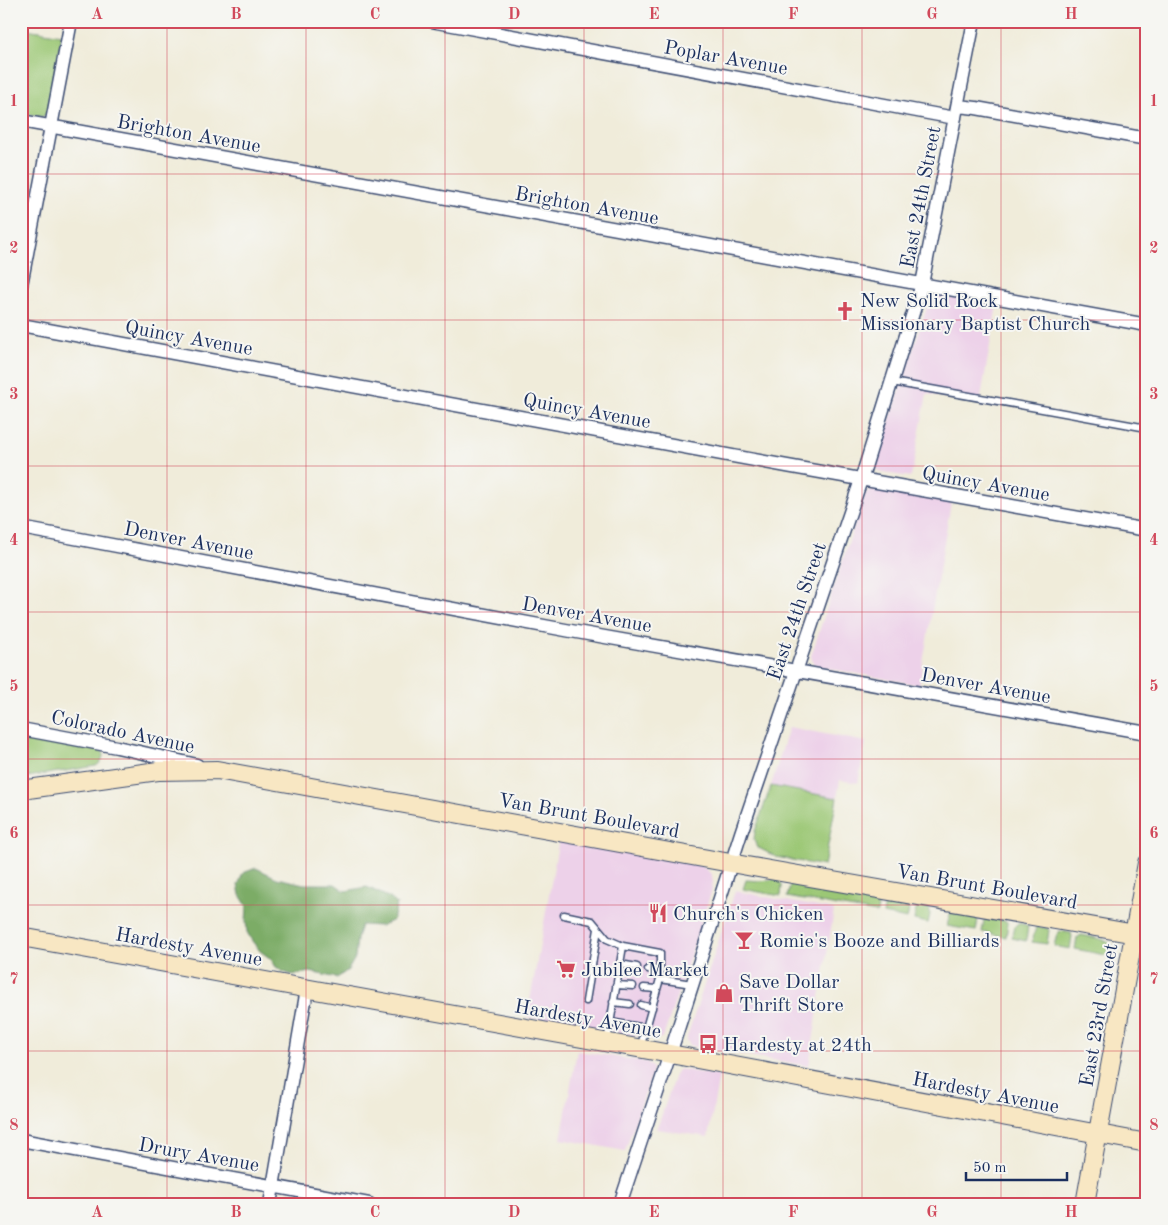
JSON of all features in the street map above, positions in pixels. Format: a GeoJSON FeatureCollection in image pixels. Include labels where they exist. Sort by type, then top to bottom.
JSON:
{"type":"FeatureCollection","features":[{"type":"Feature","properties":{"kind":"main road","name":"Van Brunt Boulevard"},"geometry":{"type":"LineString","coordinates":[[21,790],[158,771],[217,770],[1140,935]]}},
{"type":"Feature","properties":{"kind":"main road","name":"East 23rd Street"},"geometry":{"type":"LineString","coordinates":[[1085,1204],[1140,935],[1147,863]]}},
{"type":"Feature","properties":{"kind":"main road","name":"Hardesty Avenue"},"geometry":{"type":"LineString","coordinates":[[21,937],[640,1048],[1147,1143]]}},
{"type":"Feature","properties":{"kind":"street"},"geometry":{"type":"LineString","coordinates":[[21,285],[71,21]]}},
{"type":"Feature","properties":{"kind":"street","name":"Poplar Avenue"},"geometry":{"type":"LineString","coordinates":[[431,21],[957,112],[976,108],[1147,139]]}},
{"type":"Feature","properties":{"kind":"street","name":"East 24th Street"},"geometry":{"type":"LineString","coordinates":[[620,1204],[796,670],[861,480],[922,284],[974,21]]}},
{"type":"Feature","properties":{"kind":"street","name":"Brighton Avenue"},"geometry":{"type":"LineString","coordinates":[[21,122],[1147,326]]}},
{"type":"Feature","properties":{"kind":"street","name":"Quincy Avenue"},"geometry":{"type":"LineString","coordinates":[[21,325],[861,480],[1147,530]]}},
{"type":"Feature","properties":{"kind":"street","name":"Denver Avenue"},"geometry":{"type":"LineString","coordinates":[[21,528],[571,631],[1147,732]]}},
{"type":"Feature","properties":{"kind":"street","name":"Colorado Avenue"},"geometry":{"type":"LineString","coordinates":[[21,729],[116,746],[217,770]]}},
{"type":"Feature","properties":{"kind":"street"},"geometry":{"type":"LineString","coordinates":[[270,1204],[307,989]]}},
{"type":"Feature","properties":{"kind":"street","name":"Drury Avenue"},"geometry":{"type":"LineString","coordinates":[[21,1140],[369,1204]]}},
{"type":"Feature","properties":{"kind":"lane"},"geometry":{"type":"LineString","coordinates":[[892,382],[1147,428]]}},
{"type":"Feature","properties":{"kind":"lane"},"geometry":{"type":"LineString","coordinates":[[564,915],[592,921],[608,939],[623,946],[660,953],[660,979],[640,1048]]}},
{"type":"Feature","properties":{"kind":"lane"},"geometry":{"type":"LineString","coordinates":[[586,1001],[598,929]]}},
{"type":"Feature","properties":{"kind":"lane"},"geometry":{"type":"LineString","coordinates":[[607,1042],[623,946]]}},
{"type":"Feature","properties":{"kind":"lane"},"geometry":{"type":"LineString","coordinates":[[620,964],[637,967]]}},
{"type":"Feature","properties":{"kind":"lane"},"geometry":{"type":"LineString","coordinates":[[648,968],[660,971]]}},
{"type":"Feature","properties":{"kind":"lane"},"geometry":{"type":"LineString","coordinates":[[660,979],[692,984]]}},
{"type":"Feature","properties":{"kind":"lane"},"geometry":{"type":"LineString","coordinates":[[616,984],[633,986]]}},
{"type":"Feature","properties":{"kind":"lane"},"geometry":{"type":"LineString","coordinates":[[644,988],[657,989]]}},
{"type":"Feature","properties":{"kind":"lane"},"geometry":{"type":"LineString","coordinates":[[613,1002],[630,1004]]}},
{"type":"Feature","properties":{"kind":"lane"},"geometry":{"type":"LineString","coordinates":[[641,1006],[652,1008]]}},
{"type":"Feature","properties":{"kind":"lane"},"geometry":{"type":"LineString","coordinates":[[610,1022],[646,1028]]}},
{"type":"Feature","properties":{"kind":"shaded area"},"geometry":{"type":"Polygon","coordinates":[[[937,295],[997,305],[980,403],[927,394],[911,477],[883,473],[877,470],[875,465],[928,304],[931,296],[937,295]]]}},
{"type":"Feature","properties":{"kind":"shaded area"},"geometry":{"type":"Polygon","coordinates":[[[873,490],[951,503],[919,685],[821,667],[813,663],[811,656],[863,499],[867,492],[873,490]]]}},
{"type":"Feature","properties":{"kind":"shaded area"},"geometry":{"type":"Polygon","coordinates":[[[789,727],[866,742],[858,783],[840,780],[837,798],[771,786],[789,727]]]}},
{"type":"Feature","properties":{"kind":"shaded area"},"geometry":{"type":"Polygon","coordinates":[[[559,839],[699,865],[711,874],[713,881],[712,890],[664,1035],[661,1038],[655,1039],[527,1017],[559,839]]]}},
{"type":"Feature","properties":{"kind":"shaded area"},"geometry":{"type":"Polygon","coordinates":[[[735,891],[834,910],[809,1066],[696,1047],[690,1045],[687,1041],[735,891]]]}},
{"type":"Feature","properties":{"kind":"shaded area"},"geometry":{"type":"Polygon","coordinates":[[[577,1051],[647,1062],[653,1068],[625,1151],[561,1139],[577,1051]]]}},
{"type":"Feature","properties":{"kind":"shaded area"},"geometry":{"type":"Polygon","coordinates":[[[680,1069],[719,1076],[708,1137],[657,1129],[675,1075],[680,1069]]]}},
{"type":"Feature","properties":{"kind":"green space"},"geometry":{"type":"Polygon","coordinates":[[[21,28],[62,35],[48,113],[42,117],[21,113],[21,28]]]}},
{"type":"Feature","properties":{"kind":"green space"},"geometry":{"type":"Polygon","coordinates":[[[21,736],[99,750],[103,752],[101,762],[96,766],[21,778],[21,736]]]}},
{"type":"Feature","properties":{"kind":"green space"},"geometry":{"type":"Polygon","coordinates":[[[771,786],[837,798],[824,866],[776,857],[757,847],[754,840],[755,831],[771,786]]]}},
{"type":"Feature","properties":{"kind":"green space"},"geometry":{"type":"Polygon","coordinates":[[[256,868],[277,878],[304,884],[335,884],[345,891],[367,887],[390,898],[397,904],[393,920],[381,926],[361,925],[355,958],[348,970],[337,978],[310,972],[293,975],[283,972],[275,966],[271,959],[260,951],[247,932],[247,906],[240,895],[238,885],[243,873],[256,868]]]}},
{"type":"Feature","properties":{"kind":"green space"},"geometry":{"type":"Polygon","coordinates":[[[746,880],[762,881],[780,880],[782,886],[781,896],[743,889],[746,880]]]}},
{"type":"Feature","properties":{"kind":"green space"},"geometry":{"type":"Polygon","coordinates":[[[792,882],[877,898],[879,900],[877,913],[787,897],[792,882]]]}},
{"type":"Feature","properties":{"kind":"green space"},"geometry":{"type":"Polygon","coordinates":[[[888,899],[907,903],[909,909],[907,919],[883,914],[888,899]]]}},
{"type":"Feature","properties":{"kind":"green space"},"geometry":{"type":"Polygon","coordinates":[[[919,905],[928,907],[930,911],[928,923],[914,920],[916,909],[919,905]]]}},
{"type":"Feature","properties":{"kind":"green space"},"geometry":{"type":"Polygon","coordinates":[[[952,911],[976,916],[978,919],[976,931],[947,926],[952,911]]]}},
{"type":"Feature","properties":{"kind":"green space"},"geometry":{"type":"Polygon","coordinates":[[[987,918],[1008,923],[1006,937],[982,932],[984,920],[987,918]]]}},
{"type":"Feature","properties":{"kind":"green space"},"geometry":{"type":"Polygon","coordinates":[[[1018,923],[1028,926],[1026,941],[1012,938],[1015,926],[1018,923]]]}},
{"type":"Feature","properties":{"kind":"green space"},"geometry":{"type":"Polygon","coordinates":[[[1036,927],[1049,930],[1047,944],[1032,942],[1036,927]]]}},
{"type":"Feature","properties":{"kind":"green space"},"geometry":{"type":"Polygon","coordinates":[[[1060,931],[1071,933],[1070,949],[1054,946],[1057,934],[1060,931]]]}},
{"type":"Feature","properties":{"kind":"green space"},"geometry":{"type":"Polygon","coordinates":[[[1081,935],[1105,941],[1112,945],[1112,949],[1105,955],[1075,949],[1077,938],[1081,935]]]}},
{"type":"Feature","properties":{"kind":"place","name":"New Solid Rock Missionary Baptist Church"},"geometry":{"type":"Point","coordinates":[845,311]}},
{"type":"Feature","properties":{"kind":"place","name":"Church's Chicken"},"geometry":{"type":"Point","coordinates":[658,913]}},
{"type":"Feature","properties":{"kind":"place","name":"Romie's Booze and Billiards"},"geometry":{"type":"Point","coordinates":[744,940]}},
{"type":"Feature","properties":{"kind":"place","name":"Jubilee Market"},"geometry":{"type":"Point","coordinates":[566,969]}},
{"type":"Feature","properties":{"kind":"place","name":"Save Dollar Thrift Store"},"geometry":{"type":"Point","coordinates":[724,993]}},
{"type":"Feature","properties":{"kind":"place","name":"Hardesty at 24th"},"geometry":{"type":"Point","coordinates":[708,1044]}}]}
